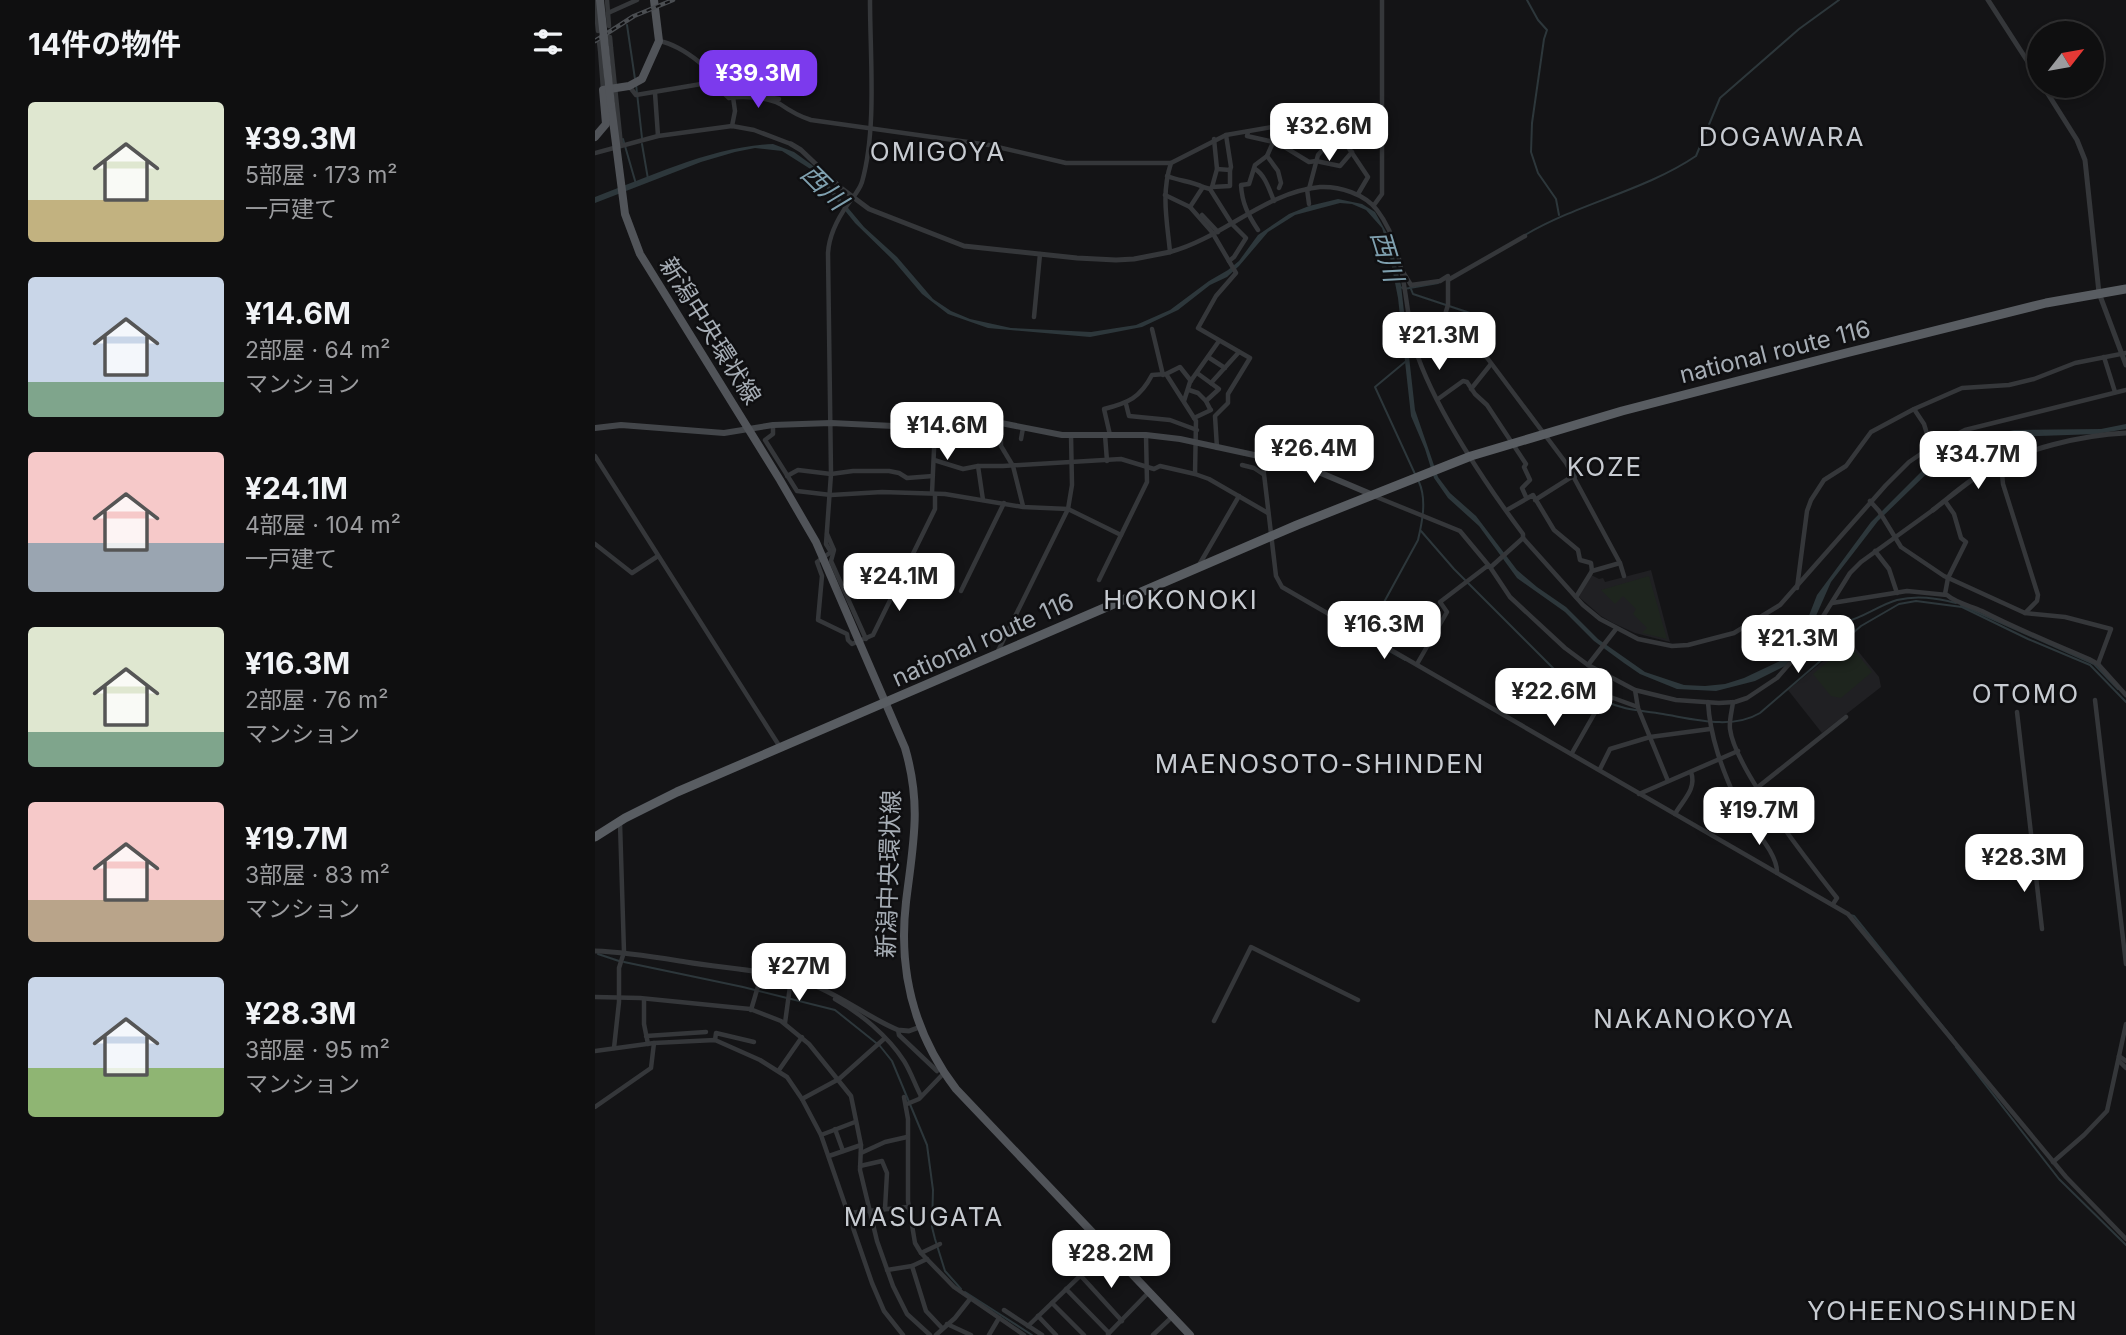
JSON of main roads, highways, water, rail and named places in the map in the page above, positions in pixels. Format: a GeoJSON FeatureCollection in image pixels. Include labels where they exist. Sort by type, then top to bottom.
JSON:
{"type":"FeatureCollection","features":[{"type":"Feature","properties":{"kind":"highway","name":"national route 116"},"geometry":{"type":"LineString","coordinates":[[595,837],[656,802],[1272,537],[1471,456],[1635,407],[2046,303],[2126,289]]}},
{"type":"Feature","properties":{"kind":"main road","name":"新潟中央環状線"},"geometry":{"type":"LineString","coordinates":[[600,0],[618,146],[619,185],[627,223],[640,254],[801,514],[863,640],[908,758],[915,797],[915,832],[906,902],[904,944],[909,997],[920,1027],[941,1072],[1190,1335]]}},
{"type":"Feature","properties":{"kind":"main road"},"geometry":{"type":"LineString","coordinates":[[595,137],[606,124],[603,90],[629,86],[642,79],[659,41],[655,0]]}},
{"type":"Feature","properties":{"kind":"main road"},"geometry":{"type":"LineString","coordinates":[[595,428],[621,425],[724,433],[773,425],[831,423],[935,428],[1001,423],[1071,435],[1146,435],[1262,456],[1321,472],[1373,495]]}},
{"type":"Feature","properties":{"kind":"waterway"},"geometry":{"type":"LineString","coordinates":[[1527,0],[1547,30],[1532,123],[1531,152],[1538,173],[1556,199],[1559,215]]}},
{"type":"Feature","properties":{"kind":"waterway"},"geometry":{"type":"LineString","coordinates":[[1525,235],[1567,214],[1655,179],[1696,156],[1720,98],[1799,29],[1839,0]]}},
{"type":"Feature","properties":{"kind":"waterway"},"geometry":{"type":"LineString","coordinates":[[627,25],[635,79]]}},
{"type":"Feature","properties":{"kind":"waterway"},"geometry":{"type":"LineString","coordinates":[[636,84],[642,138]]}},
{"type":"Feature","properties":{"kind":"waterway"},"geometry":{"type":"LineString","coordinates":[[623,139],[636,184]]}},
{"type":"Feature","properties":{"kind":"waterway"},"geometry":{"type":"LineString","coordinates":[[642,144],[648,179]]}},
{"type":"Feature","properties":{"kind":"waterway","name":"西川"},"geometry":{"type":"LineString","coordinates":[[1399,286],[1404,289],[1438,283]]}},
{"type":"Feature","properties":{"kind":"waterway","name":"西川"},"geometry":{"type":"LineString","coordinates":[[1411,289],[1413,294],[1473,314],[1484,351]]}},
{"type":"Feature","properties":{"kind":"waterway"},"geometry":{"type":"LineString","coordinates":[[1405,362],[1375,387],[1415,474]]}},
{"type":"Feature","properties":{"kind":"waterway"},"geometry":{"type":"LineString","coordinates":[[1569,464],[1576,477]]}},
{"type":"Feature","properties":{"kind":"waterway"},"geometry":{"type":"LineString","coordinates":[[1380,642],[1375,624],[1377,615],[1418,540],[1423,504],[1419,482]]}},
{"type":"Feature","properties":{"kind":"waterway"},"geometry":{"type":"LineString","coordinates":[[1421,531],[1454,569],[1556,671],[1568,681],[1600,698]]}},
{"type":"Feature","properties":{"kind":"waterway"},"geometry":{"type":"LineString","coordinates":[[1816,616],[1836,623],[1847,622],[1897,600],[1912,598],[1956,603]]}},
{"type":"Feature","properties":{"kind":"waterway"},"geometry":{"type":"LineString","coordinates":[[1605,701],[1627,708],[1699,720],[1725,722],[1749,718],[1760,713],[1861,626],[1899,604],[1916,601],[1962,607],[2090,665],[2126,702]]}},
{"type":"Feature","properties":{"kind":"waterway"},"geometry":{"type":"LineString","coordinates":[[1961,605],[2094,664],[2118,689]]}},
{"type":"Feature","properties":{"kind":"waterway"},"geometry":{"type":"LineString","coordinates":[[1382,647],[1405,660]]}},
{"type":"Feature","properties":{"kind":"waterway"},"geometry":{"type":"LineString","coordinates":[[1850,915],[1854,916],[1953,1039]]}},
{"type":"Feature","properties":{"kind":"waterway"},"geometry":{"type":"LineString","coordinates":[[598,954],[619,961]]}},
{"type":"Feature","properties":{"kind":"waterway"},"geometry":{"type":"LineString","coordinates":[[624,962],[835,1010],[880,1046],[892,1061],[927,1145],[933,1190],[932,1227],[945,1271],[961,1289]]}},
{"type":"Feature","properties":{"kind":"waterway"},"geometry":{"type":"LineString","coordinates":[[1956,1047],[2059,1179],[2126,1245]]}},
{"type":"Feature","properties":{"kind":"waterway"},"geometry":{"type":"LineString","coordinates":[[965,1292],[1032,1335]]}},
{"type":"Feature","properties":{"kind":"railway"},"geometry":{"type":"LineString","coordinates":[[595,41],[634,16],[673,0]]}},
{"type":"Feature","properties":{"kind":"district","name":"DOGAWARA"},"geometry":{"type":"Point","coordinates":[1782,137]}},
{"type":"Feature","properties":{"kind":"district","name":"OMIGOYA"},"geometry":{"type":"Point","coordinates":[938,152]}},
{"type":"Feature","properties":{"kind":"district","name":"KOZE"},"geometry":{"type":"Point","coordinates":[1605,467]}},
{"type":"Feature","properties":{"kind":"district","name":"HOKONOKI"},"geometry":{"type":"Point","coordinates":[1181,600]}},
{"type":"Feature","properties":{"kind":"district","name":"OTOMO"},"geometry":{"type":"Point","coordinates":[2026,694]}},
{"type":"Feature","properties":{"kind":"district","name":"MAENOSOTO-SHINDEN"},"geometry":{"type":"Point","coordinates":[1320,764]}},
{"type":"Feature","properties":{"kind":"district","name":"NAKANOKOYA"},"geometry":{"type":"Point","coordinates":[1694,1019]}},
{"type":"Feature","properties":{"kind":"district","name":"MASUGATA"},"geometry":{"type":"Point","coordinates":[924,1217]}},
{"type":"Feature","properties":{"kind":"district","name":"YOHEENOSHINDEN"},"geometry":{"type":"Point","coordinates":[1943,1311]}}]}
